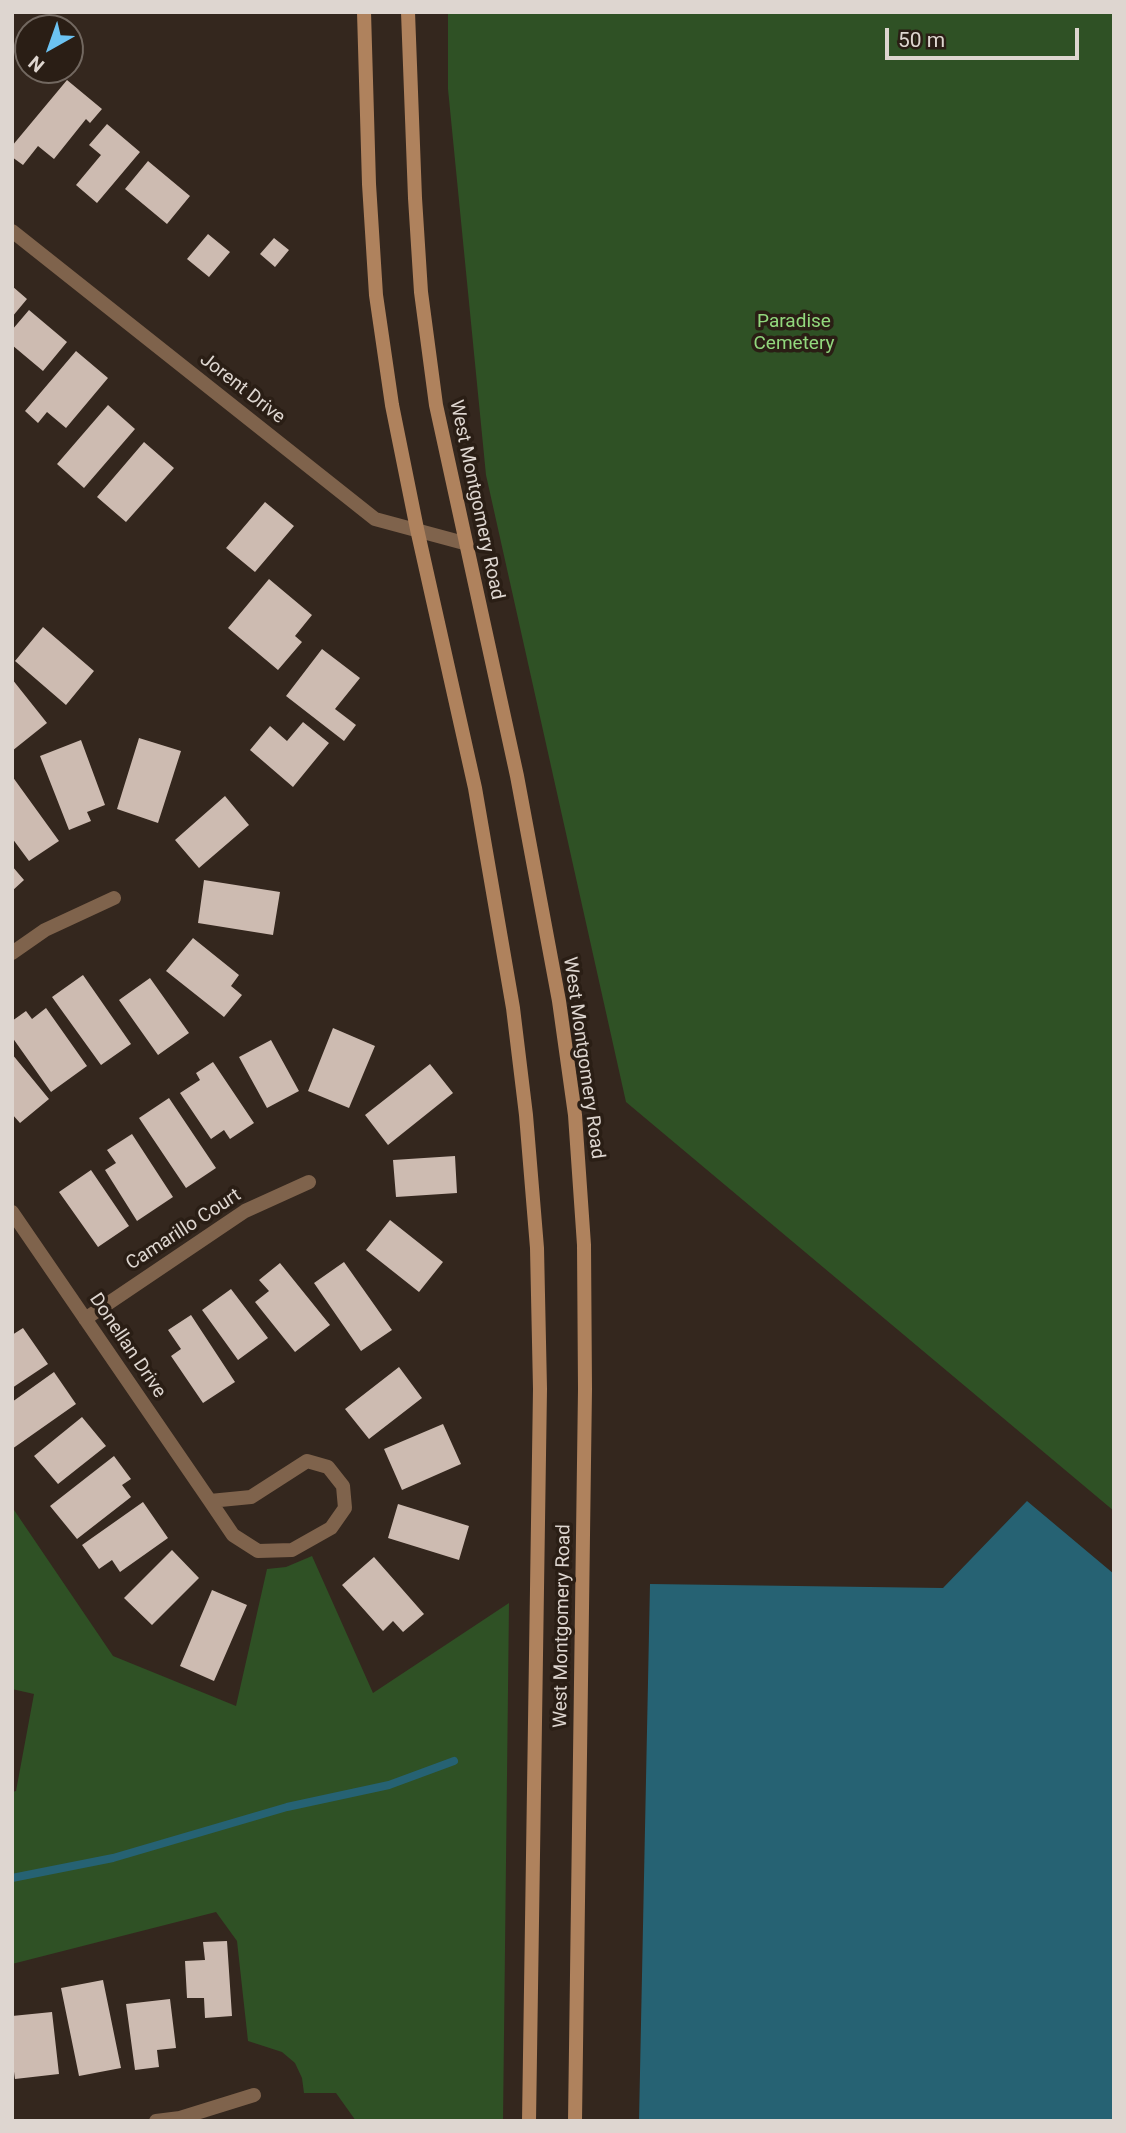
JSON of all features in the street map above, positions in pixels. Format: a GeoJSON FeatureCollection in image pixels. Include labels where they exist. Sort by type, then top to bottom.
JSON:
{"type":"FeatureCollection","features":[{"type":"Feature","properties":{"kind":"main road","name":"West Montgomery Road"},"geometry":{"type":"LineString","coordinates":[[364,12],[369,184],[376,295],[416,530],[475,788],[510,995],[526,1115],[537,1248],[540,1389],[529,2121]]}},
{"type":"Feature","properties":{"kind":"main road","name":"West Montgomery Road"},"geometry":{"type":"LineString","coordinates":[[408,12],[421,292],[436,405],[519,789],[559,1001],[575,1115],[584,1245],[585,1389],[575,2121]]}},
{"type":"Feature","properties":{"kind":"street","name":"Jorent Drive"},"geometry":{"type":"LineString","coordinates":[[12,231],[374,519],[464,542]]}},
{"type":"Feature","properties":{"kind":"street"},"geometry":{"type":"LineString","coordinates":[[12,953],[45,930],[114,898]]}},
{"type":"Feature","properties":{"kind":"street","name":"Camarillo Court"},"geometry":{"type":"LineString","coordinates":[[85,1319],[245,1211],[309,1182]]}},
{"type":"Feature","properties":{"kind":"street","name":"Donellan Drive"},"geometry":{"type":"LineString","coordinates":[[12,1212],[233,1535],[258,1551],[292,1549],[331,1528],[345,1508],[343,1486],[328,1467],[307,1461],[251,1497],[210,1501]]}},
{"type":"Feature","properties":{"kind":"street"},"geometry":{"type":"LineString","coordinates":[[156,2121],[180,2118],[254,2095]]}},
{"type":"Feature","properties":{"kind":"green space","name":"Paradise Cemetery"},"geometry":{"type":"Polygon","coordinates":[[[448,12],[1114,12],[1114,1511],[626,1102],[486,475],[448,89],[448,12]]]}},
{"type":"Feature","properties":{"kind":"green space"},"geometry":{"type":"Polygon","coordinates":[[[12,1507],[113,1656],[236,1706],[267,1569],[286,1567],[312,1556],[373,1693],[509,1603],[503,2121],[356,2121],[336,2093],[304,2093],[302,2078],[295,2063],[282,2052],[248,2041],[237,1941],[216,1912],[12,1964],[12,1792],[16,1791],[34,1694],[12,1689],[12,1507]]]}},
{"type":"Feature","properties":{"kind":"water"},"geometry":{"type":"Polygon","coordinates":[[[1027,1501],[1114,1574],[1114,2121],[639,2121],[650,1584],[943,1588],[1027,1501]]]}},
{"type":"Feature","properties":{"kind":"building"},"geometry":{"type":"Polygon","coordinates":[[[64,84],[72,84],[102,109],[90,123],[86,119],[54,159],[38,146],[23,165],[12,157],[12,146],[64,84]]]}},
{"type":"Feature","properties":{"kind":"building"},"geometry":{"type":"Polygon","coordinates":[[[107,124],[140,152],[97,203],[76,185],[101,155],[89,145],[107,124]]]}},
{"type":"Feature","properties":{"kind":"building"},"geometry":{"type":"Polygon","coordinates":[[[148,161],[190,196],[167,224],[125,189],[148,161]]]}},
{"type":"Feature","properties":{"kind":"building"},"geometry":{"type":"Polygon","coordinates":[[[208,234],[230,252],[209,277],[187,259],[208,234]]]}},
{"type":"Feature","properties":{"kind":"building"},"geometry":{"type":"Polygon","coordinates":[[[274,238],[289,250],[275,267],[260,254],[274,238]]]}},
{"type":"Feature","properties":{"kind":"building"},"geometry":{"type":"Polygon","coordinates":[[[12,286],[27,299],[12,317],[12,286]]]}},
{"type":"Feature","properties":{"kind":"building"},"geometry":{"type":"Polygon","coordinates":[[[29,310],[67,342],[43,371],[12,345],[12,330],[29,310]]]}},
{"type":"Feature","properties":{"kind":"building"},"geometry":{"type":"Polygon","coordinates":[[[76,351],[108,378],[66,428],[47,412],[38,423],[25,411],[76,351]]]}},
{"type":"Feature","properties":{"kind":"building"},"geometry":{"type":"Polygon","coordinates":[[[108,405],[135,429],[84,488],[57,464],[108,405]]]}},
{"type":"Feature","properties":{"kind":"building"},"geometry":{"type":"Polygon","coordinates":[[[144,442],[174,468],[126,522],[97,497],[144,442]]]}},
{"type":"Feature","properties":{"kind":"building"},"geometry":{"type":"Polygon","coordinates":[[[265,502],[294,526],[255,572],[226,548],[265,502]]]}},
{"type":"Feature","properties":{"kind":"building"},"geometry":{"type":"Polygon","coordinates":[[[269,579],[312,615],[295,636],[302,642],[278,670],[228,628],[269,579]]]}},
{"type":"Feature","properties":{"kind":"building"},"geometry":{"type":"Polygon","coordinates":[[[43,627],[94,671],[66,705],[15,661],[43,627]]]}},
{"type":"Feature","properties":{"kind":"building"},"geometry":{"type":"Polygon","coordinates":[[[322,649],[360,678],[335,709],[356,725],[344,741],[286,696],[322,649]]]}},
{"type":"Feature","properties":{"kind":"building"},"geometry":{"type":"Polygon","coordinates":[[[12,679],[47,723],[12,751],[12,679]]]}},
{"type":"Feature","properties":{"kind":"building"},"geometry":{"type":"Polygon","coordinates":[[[303,722],[329,743],[293,787],[250,750],[270,726],[287,741],[303,722]]]}},
{"type":"Feature","properties":{"kind":"building"},"geometry":{"type":"Polygon","coordinates":[[[139,738],[181,751],[158,823],[117,809],[139,738]]]}},
{"type":"Feature","properties":{"kind":"building"},"geometry":{"type":"Polygon","coordinates":[[[81,740],[105,805],[87,812],[91,821],[69,830],[40,756],[81,740]]]}},
{"type":"Feature","properties":{"kind":"building"},"geometry":{"type":"Polygon","coordinates":[[[12,776],[59,841],[29,861],[12,838],[12,776]]]}},
{"type":"Feature","properties":{"kind":"building"},"geometry":{"type":"Polygon","coordinates":[[[225,796],[249,825],[199,868],[175,840],[225,796]]]}},
{"type":"Feature","properties":{"kind":"building"},"geometry":{"type":"Polygon","coordinates":[[[12,866],[24,880],[12,891],[12,866]]]}},
{"type":"Feature","properties":{"kind":"building"},"geometry":{"type":"Polygon","coordinates":[[[204,880],[280,892],[273,935],[198,923],[204,880]]]}},
{"type":"Feature","properties":{"kind":"building"},"geometry":{"type":"Polygon","coordinates":[[[193,938],[239,975],[231,986],[242,995],[224,1017],[166,971],[193,938]]]}},
{"type":"Feature","properties":{"kind":"building"},"geometry":{"type":"Polygon","coordinates":[[[83,975],[131,1044],[101,1065],[52,997],[83,975]]]}},
{"type":"Feature","properties":{"kind":"building"},"geometry":{"type":"Polygon","coordinates":[[[150,978],[189,1033],[158,1055],[119,1000],[150,978]]]}},
{"type":"Feature","properties":{"kind":"building"},"geometry":{"type":"Polygon","coordinates":[[[46,1008],[87,1066],[51,1092],[12,1037],[12,1021],[26,1011],[32,1019],[46,1008]]]}},
{"type":"Feature","properties":{"kind":"building"},"geometry":{"type":"Polygon","coordinates":[[[333,1028],[375,1046],[349,1108],[308,1091],[333,1028]]]}},
{"type":"Feature","properties":{"kind":"building"},"geometry":{"type":"Polygon","coordinates":[[[271,1040],[299,1091],[267,1108],[239,1057],[271,1040]]]}},
{"type":"Feature","properties":{"kind":"building"},"geometry":{"type":"Polygon","coordinates":[[[12,1054],[49,1099],[20,1123],[12,1114],[12,1054]]]}},
{"type":"Feature","properties":{"kind":"building"},"geometry":{"type":"Polygon","coordinates":[[[213,1062],[254,1123],[230,1139],[224,1130],[211,1139],[180,1093],[200,1080],[196,1073],[213,1062]]]}},
{"type":"Feature","properties":{"kind":"building"},"geometry":{"type":"Polygon","coordinates":[[[430,1064],[453,1093],[388,1145],[365,1115],[430,1064]]]}},
{"type":"Feature","properties":{"kind":"building"},"geometry":{"type":"Polygon","coordinates":[[[169,1098],[216,1168],[186,1188],[139,1118],[169,1098]]]}},
{"type":"Feature","properties":{"kind":"building"},"geometry":{"type":"Polygon","coordinates":[[[132,1134],[173,1197],[137,1221],[105,1170],[116,1163],[107,1150],[132,1134]]]}},
{"type":"Feature","properties":{"kind":"building"},"geometry":{"type":"Polygon","coordinates":[[[455,1156],[457,1193],[396,1197],[393,1160],[455,1156]]]}},
{"type":"Feature","properties":{"kind":"building"},"geometry":{"type":"Polygon","coordinates":[[[91,1170],[129,1226],[98,1247],[59,1192],[91,1170]]]}},
{"type":"Feature","properties":{"kind":"building"},"geometry":{"type":"Polygon","coordinates":[[[390,1220],[443,1262],[419,1292],[366,1250],[390,1220]]]}},
{"type":"Feature","properties":{"kind":"building"},"geometry":{"type":"Polygon","coordinates":[[[344,1262],[392,1330],[361,1351],[314,1283],[344,1262]]]}},
{"type":"Feature","properties":{"kind":"building"},"geometry":{"type":"Polygon","coordinates":[[[280,1263],[330,1325],[295,1352],[255,1302],[269,1291],[259,1280],[280,1263]]]}},
{"type":"Feature","properties":{"kind":"building"},"geometry":{"type":"Polygon","coordinates":[[[231,1289],[268,1338],[238,1360],[202,1310],[231,1289]]]}},
{"type":"Feature","properties":{"kind":"building"},"geometry":{"type":"Polygon","coordinates":[[[191,1315],[235,1382],[203,1403],[171,1356],[181,1349],[168,1330],[191,1315]]]}},
{"type":"Feature","properties":{"kind":"building"},"geometry":{"type":"Polygon","coordinates":[[[23,1328],[48,1364],[12,1388],[12,1335],[23,1328]]]}},
{"type":"Feature","properties":{"kind":"building"},"geometry":{"type":"Polygon","coordinates":[[[399,1367],[422,1398],[369,1439],[345,1409],[399,1367]]]}},
{"type":"Feature","properties":{"kind":"building"},"geometry":{"type":"Polygon","coordinates":[[[54,1372],[76,1404],[12,1449],[12,1402],[54,1372]]]}},
{"type":"Feature","properties":{"kind":"building"},"geometry":{"type":"Polygon","coordinates":[[[82,1417],[106,1446],[58,1484],[34,1456],[82,1417]]]}},
{"type":"Feature","properties":{"kind":"building"},"geometry":{"type":"Polygon","coordinates":[[[443,1424],[461,1464],[402,1490],[384,1449],[443,1424]]]}},
{"type":"Feature","properties":{"kind":"building"},"geometry":{"type":"Polygon","coordinates":[[[114,1456],[131,1479],[122,1485],[131,1497],[77,1539],[50,1506],[114,1456]]]}},
{"type":"Feature","properties":{"kind":"building"},"geometry":{"type":"Polygon","coordinates":[[[143,1502],[168,1538],[120,1572],[112,1560],[99,1569],[82,1545],[143,1502]]]}},
{"type":"Feature","properties":{"kind":"building"},"geometry":{"type":"Polygon","coordinates":[[[398,1504],[469,1526],[459,1560],[388,1538],[398,1504]]]}},
{"type":"Feature","properties":{"kind":"building"},"geometry":{"type":"Polygon","coordinates":[[[172,1550],[199,1578],[152,1625],[124,1598],[172,1550]]]}},
{"type":"Feature","properties":{"kind":"building"},"geometry":{"type":"Polygon","coordinates":[[[374,1557],[424,1614],[403,1632],[393,1621],[383,1631],[342,1585],[374,1557]]]}},
{"type":"Feature","properties":{"kind":"building"},"geometry":{"type":"Polygon","coordinates":[[[212,1590],[247,1605],[214,1681],[180,1666],[212,1590]]]}},
{"type":"Feature","properties":{"kind":"building"},"geometry":{"type":"Polygon","coordinates":[[[227,1941],[232,2016],[205,2018],[204,1998],[187,1998],[185,1961],[205,1960],[203,1942],[227,1941]]]}},
{"type":"Feature","properties":{"kind":"building"},"geometry":{"type":"Polygon","coordinates":[[[103,1980],[121,2068],[79,2076],[61,1988],[103,1980]]]}},
{"type":"Feature","properties":{"kind":"building"},"geometry":{"type":"Polygon","coordinates":[[[170,1999],[176,2048],[157,2050],[159,2067],[135,2070],[126,2004],[170,1999]]]}},
{"type":"Feature","properties":{"kind":"building"},"geometry":{"type":"Polygon","coordinates":[[[52,2012],[59,2074],[15,2079],[12,2016],[52,2012]]]}},
{"type":"Feature","properties":{"kind":"waterway"},"geometry":{"type":"LineString","coordinates":[[12,1878],[113,1858],[287,1807],[389,1785],[454,1761]]}}]}
